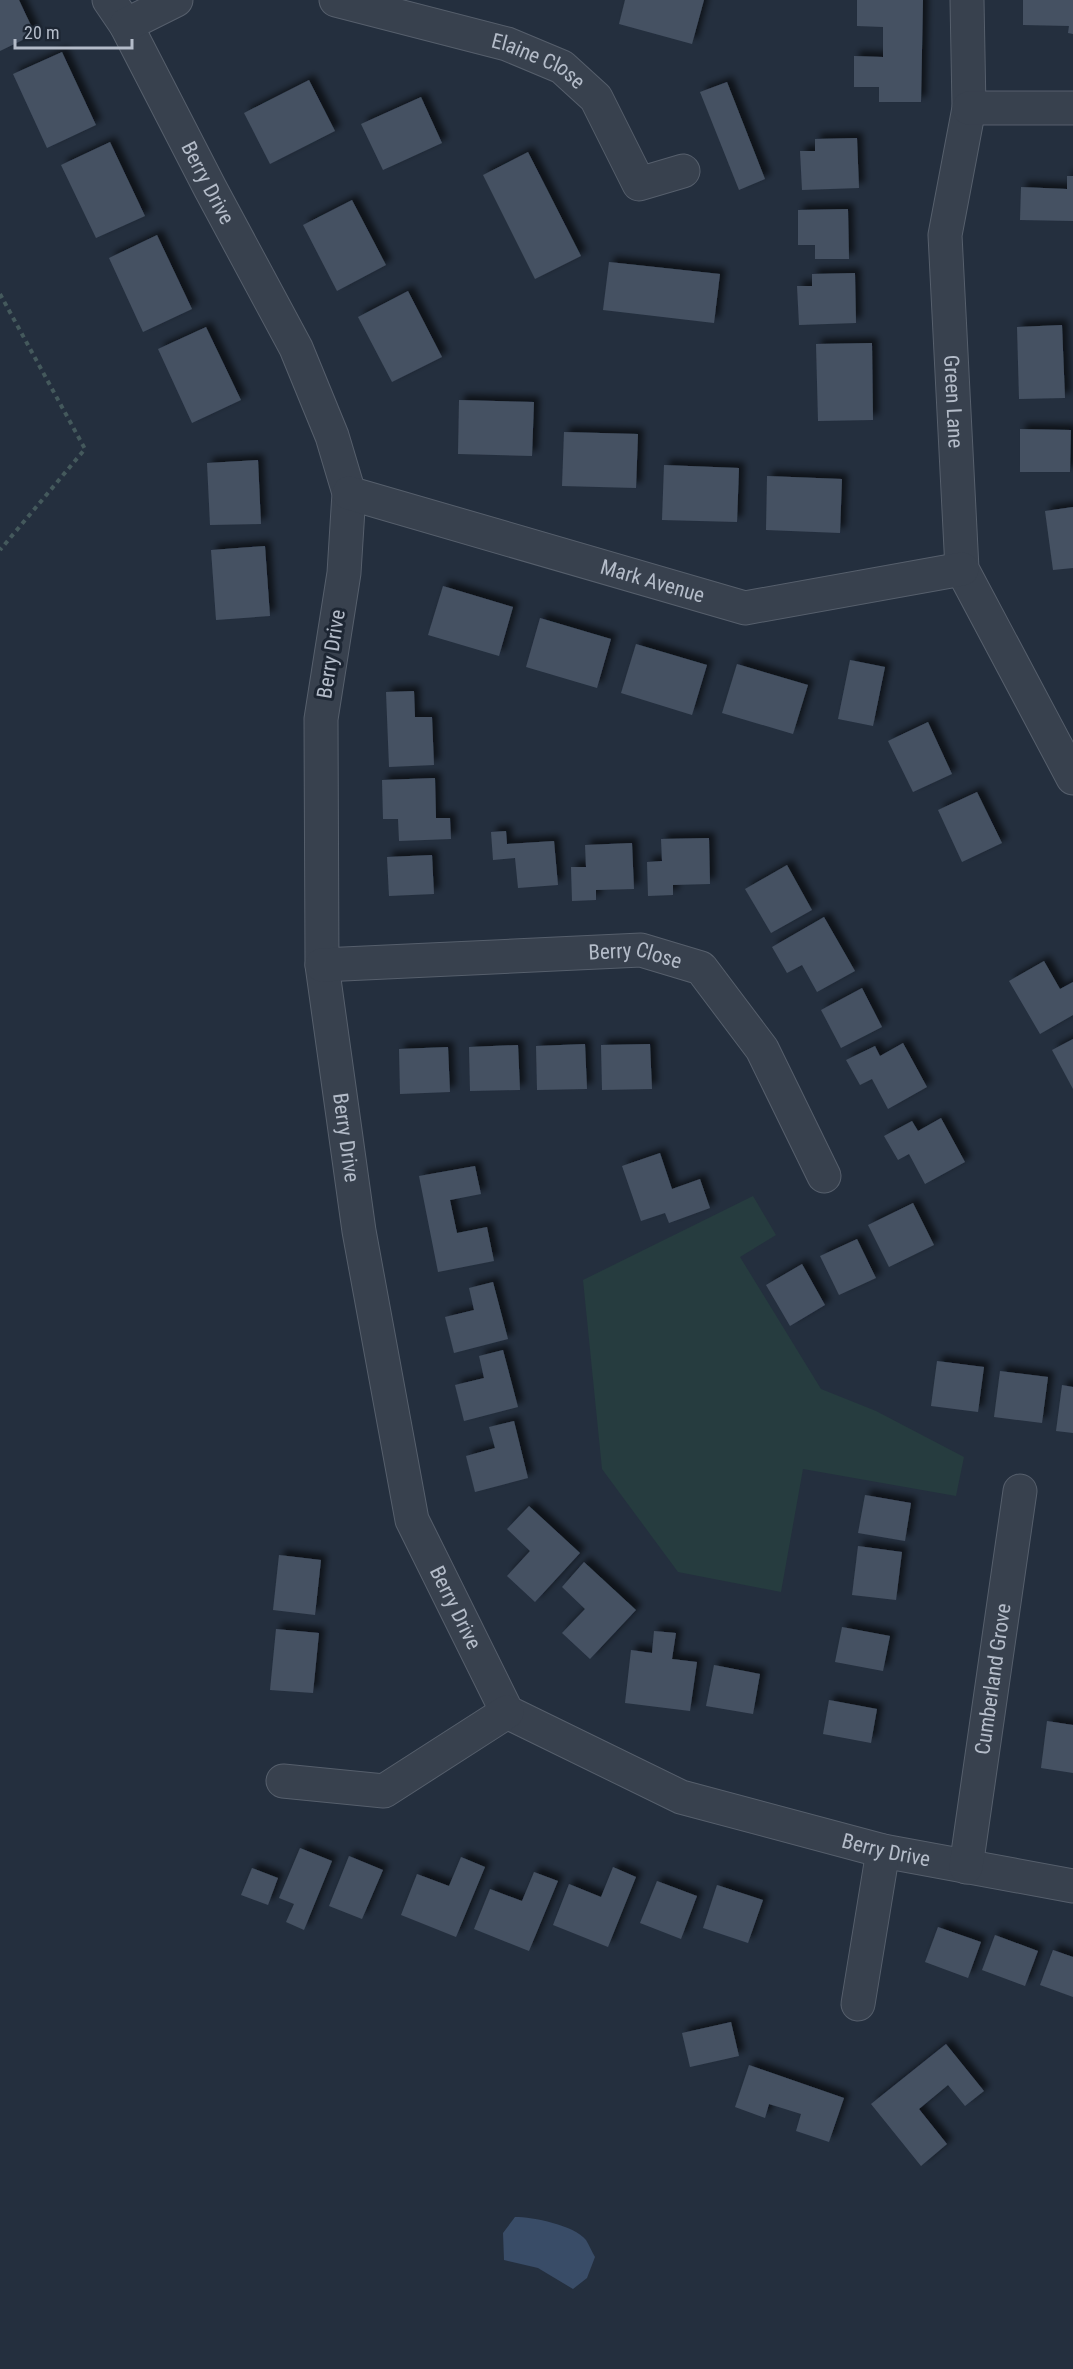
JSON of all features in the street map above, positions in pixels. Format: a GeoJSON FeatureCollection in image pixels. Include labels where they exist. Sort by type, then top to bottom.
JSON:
{"type":"FeatureCollection","features":[{"type":"Feature","properties":{"kind":"street"},"geometry":{"type":"LineString","coordinates":[[118,13],[176,0]]}},
{"type":"Feature","properties":{"kind":"street","name":"Elaine Close"},"geometry":{"type":"LineString","coordinates":[[336,0],[507,44],[562,67],[596,98],[639,184],[683,171]]}},
{"type":"Feature","properties":{"kind":"street","name":"Green Lane"},"geometry":{"type":"LineString","coordinates":[[967,0],[969,108],[945,235],[962,569],[1069,761]]}},
{"type":"Feature","properties":{"kind":"street","name":"Berry Drive"},"geometry":{"type":"LineString","coordinates":[[118,13],[296,348],[332,436],[349,493],[344,573],[321,719],[322,965],[358,1231],[412,1520],[507,1712],[681,1797],[883,1851],[1073,1886]]}},
{"type":"Feature","properties":{"kind":"street"},"geometry":{"type":"LineString","coordinates":[[969,108],[1073,108]]}},
{"type":"Feature","properties":{"kind":"street","name":"Mark Avenue"},"geometry":{"type":"LineString","coordinates":[[349,493],[745,608],[962,569]]}},
{"type":"Feature","properties":{"kind":"street","name":"Berry Close"},"geometry":{"type":"LineString","coordinates":[[322,965],[641,950],[702,968],[762,1049],[824,1176]]}},
{"type":"Feature","properties":{"kind":"street","name":"Cumberland Grove"},"geometry":{"type":"LineString","coordinates":[[966,1867],[1020,1491]]}},
{"type":"Feature","properties":{"kind":"street"},"geometry":{"type":"LineString","coordinates":[[283,1781],[384,1791],[507,1712]]}},
{"type":"Feature","properties":{"kind":"street"},"geometry":{"type":"LineString","coordinates":[[858,2004],[883,1851]]}},
{"type":"Feature","properties":{"kind":"path"},"geometry":{"type":"LineString","coordinates":[[0,294],[85,449],[0,550]]}},
{"type":"Feature","properties":{"kind":"green space"},"geometry":{"type":"Polygon","coordinates":[[[753,1196],[776,1235],[740,1257],[821,1389],[876,1411],[964,1457],[956,1496],[803,1469],[781,1592],[678,1572],[602,1469],[583,1280],[753,1196]]]}},
{"type":"Feature","properties":{"kind":"water"},"geometry":{"type":"Polygon","coordinates":[[[515,2217],[532,2218],[563,2226],[586,2240],[595,2257],[587,2278],[573,2289],[538,2268],[504,2260],[503,2233],[515,2217]]]}},
{"type":"Feature","properties":{"kind":"building"},"geometry":{"type":"Polygon","coordinates":[[[0,0],[19,0],[35,34],[0,51],[0,0]]]}},
{"type":"Feature","properties":{"kind":"building"},"geometry":{"type":"Polygon","coordinates":[[[625,0],[704,0],[692,44],[619,24],[625,0]]]}},
{"type":"Feature","properties":{"kind":"building"},"geometry":{"type":"Polygon","coordinates":[[[857,0],[923,0],[921,102],[879,102],[879,87],[854,87],[854,56],[883,57],[883,27],[857,26],[857,0]]]}},
{"type":"Feature","properties":{"kind":"building"},"geometry":{"type":"Polygon","coordinates":[[[1023,0],[1073,0],[1073,34],[1068,33],[1069,26],[1023,25],[1023,0]]]}},
{"type":"Feature","properties":{"kind":"building"},"geometry":{"type":"Polygon","coordinates":[[[62,52],[96,125],[47,148],[13,74],[62,52]]]}},
{"type":"Feature","properties":{"kind":"building"},"geometry":{"type":"Polygon","coordinates":[[[309,80],[335,131],[270,164],[244,113],[309,80]]]}},
{"type":"Feature","properties":{"kind":"building"},"geometry":{"type":"Polygon","coordinates":[[[727,82],[765,179],[739,190],[700,92],[727,82]]]}},
{"type":"Feature","properties":{"kind":"building"},"geometry":{"type":"Polygon","coordinates":[[[421,97],[442,143],[383,170],[361,124],[421,97]]]}},
{"type":"Feature","properties":{"kind":"building"},"geometry":{"type":"Polygon","coordinates":[[[857,138],[859,188],[802,190],[800,151],[815,151],[815,139],[857,138]]]}},
{"type":"Feature","properties":{"kind":"building"},"geometry":{"type":"Polygon","coordinates":[[[110,142],[145,216],[96,238],[61,165],[110,142]]]}},
{"type":"Feature","properties":{"kind":"building"},"geometry":{"type":"Polygon","coordinates":[[[528,152],[581,256],[535,279],[483,175],[528,152]]]}},
{"type":"Feature","properties":{"kind":"building"},"geometry":{"type":"Polygon","coordinates":[[[1067,176],[1073,176],[1073,221],[1020,220],[1021,187],[1067,189],[1067,176]]]}},
{"type":"Feature","properties":{"kind":"building"},"geometry":{"type":"Polygon","coordinates":[[[352,200],[386,265],[337,291],[303,225],[352,200]]]}},
{"type":"Feature","properties":{"kind":"building"},"geometry":{"type":"Polygon","coordinates":[[[848,209],[849,259],[815,259],[815,245],[798,245],[798,210],[848,209]]]}},
{"type":"Feature","properties":{"kind":"building"},"geometry":{"type":"Polygon","coordinates":[[[157,235],[192,309],[143,332],[109,258],[157,235]]]}},
{"type":"Feature","properties":{"kind":"building"},"geometry":{"type":"Polygon","coordinates":[[[609,262],[720,274],[714,323],[603,310],[609,262]]]}},
{"type":"Feature","properties":{"kind":"building"},"geometry":{"type":"Polygon","coordinates":[[[855,273],[856,323],[799,325],[797,286],[812,286],[812,274],[855,273]]]}},
{"type":"Feature","properties":{"kind":"building"},"geometry":{"type":"Polygon","coordinates":[[[408,291],[442,357],[392,382],[358,317],[408,291]]]}},
{"type":"Feature","properties":{"kind":"building"},"geometry":{"type":"Polygon","coordinates":[[[1062,325],[1065,398],[1019,399],[1017,327],[1062,325]]]}},
{"type":"Feature","properties":{"kind":"building"},"geometry":{"type":"Polygon","coordinates":[[[206,327],[241,400],[192,423],[158,349],[206,327]]]}},
{"type":"Feature","properties":{"kind":"building"},"geometry":{"type":"Polygon","coordinates":[[[872,343],[873,420],[818,421],[816,344],[872,343]]]}},
{"type":"Feature","properties":{"kind":"building"},"geometry":{"type":"Polygon","coordinates":[[[459,400],[534,402],[532,456],[458,454],[459,400]]]}},
{"type":"Feature","properties":{"kind":"building"},"geometry":{"type":"Polygon","coordinates":[[[1020,429],[1071,430],[1070,472],[1020,472],[1020,429]]]}},
{"type":"Feature","properties":{"kind":"building"},"geometry":{"type":"Polygon","coordinates":[[[564,432],[638,434],[636,488],[562,486],[564,432]]]}},
{"type":"Feature","properties":{"kind":"building"},"geometry":{"type":"Polygon","coordinates":[[[258,460],[261,524],[210,525],[207,463],[258,460]]]}},
{"type":"Feature","properties":{"kind":"building"},"geometry":{"type":"Polygon","coordinates":[[[664,465],[739,468],[737,522],[662,520],[664,465]]]}},
{"type":"Feature","properties":{"kind":"building"},"geometry":{"type":"Polygon","coordinates":[[[767,476],[842,479],[840,533],[766,530],[767,476]]]}},
{"type":"Feature","properties":{"kind":"building"},"geometry":{"type":"Polygon","coordinates":[[[1073,507],[1073,568],[1053,570],[1045,511],[1073,507]]]}},
{"type":"Feature","properties":{"kind":"building"},"geometry":{"type":"Polygon","coordinates":[[[265,546],[270,616],[216,620],[211,550],[265,546]]]}},
{"type":"Feature","properties":{"kind":"building"},"geometry":{"type":"Polygon","coordinates":[[[443,586],[513,607],[499,656],[428,635],[443,586]]]}},
{"type":"Feature","properties":{"kind":"building"},"geometry":{"type":"Polygon","coordinates":[[[540,618],[611,639],[597,688],[526,667],[540,618]]]}},
{"type":"Feature","properties":{"kind":"building"},"geometry":{"type":"Polygon","coordinates":[[[636,644],[707,665],[692,715],[621,693],[636,644]]]}},
{"type":"Feature","properties":{"kind":"building"},"geometry":{"type":"Polygon","coordinates":[[[850,660],[885,667],[873,726],[838,719],[850,660]]]}},
{"type":"Feature","properties":{"kind":"building"},"geometry":{"type":"Polygon","coordinates":[[[737,664],[808,685],[793,734],[722,713],[737,664]]]}},
{"type":"Feature","properties":{"kind":"building"},"geometry":{"type":"Polygon","coordinates":[[[414,691],[415,717],[432,717],[434,765],[389,767],[386,692],[414,691]]]}},
{"type":"Feature","properties":{"kind":"building"},"geometry":{"type":"Polygon","coordinates":[[[928,722],[952,774],[913,792],[888,741],[928,722]]]}},
{"type":"Feature","properties":{"kind":"building"},"geometry":{"type":"Polygon","coordinates":[[[435,778],[436,818],[450,818],[451,839],[399,841],[398,819],[383,819],[382,780],[435,778]]]}},
{"type":"Feature","properties":{"kind":"building"},"geometry":{"type":"Polygon","coordinates":[[[977,792],[1002,843],[962,862],[938,810],[977,792]]]}},
{"type":"Feature","properties":{"kind":"building"},"geometry":{"type":"Polygon","coordinates":[[[506,831],[507,844],[554,841],[558,885],[518,888],[515,858],[493,860],[491,832],[506,831]]]}},
{"type":"Feature","properties":{"kind":"building"},"geometry":{"type":"Polygon","coordinates":[[[709,838],[710,884],[673,885],[673,895],[648,896],[647,862],[662,861],[661,839],[709,838]]]}},
{"type":"Feature","properties":{"kind":"building"},"geometry":{"type":"Polygon","coordinates":[[[632,843],[634,889],[596,890],[596,900],[572,901],[571,867],[586,867],[585,845],[632,843]]]}},
{"type":"Feature","properties":{"kind":"building"},"geometry":{"type":"Polygon","coordinates":[[[432,855],[434,894],[389,896],[387,857],[432,855]]]}},
{"type":"Feature","properties":{"kind":"building"},"geometry":{"type":"Polygon","coordinates":[[[787,865],[812,910],[771,933],[745,889],[787,865]]]}},
{"type":"Feature","properties":{"kind":"building"},"geometry":{"type":"Polygon","coordinates":[[[824,917],[855,971],[817,992],[802,965],[787,973],[772,947],[824,917]]]}},
{"type":"Feature","properties":{"kind":"building"},"geometry":{"type":"Polygon","coordinates":[[[1044,961],[1060,989],[1073,982],[1073,1015],[1040,1034],[1009,981],[1044,961]]]}},
{"type":"Feature","properties":{"kind":"building"},"geometry":{"type":"Polygon","coordinates":[[[862,988],[882,1027],[841,1048],[821,1010],[862,988]]]}},
{"type":"Feature","properties":{"kind":"building"},"geometry":{"type":"Polygon","coordinates":[[[1073,1039],[1073,1089],[1052,1050],[1073,1039]]]}},
{"type":"Feature","properties":{"kind":"building"},"geometry":{"type":"Polygon","coordinates":[[[903,1043],[927,1087],[888,1109],[872,1079],[860,1085],[846,1060],[875,1046],[880,1056],[903,1043]]]}},
{"type":"Feature","properties":{"kind":"building"},"geometry":{"type":"Polygon","coordinates":[[[585,1044],[587,1089],[537,1090],[536,1046],[585,1044]]]}},
{"type":"Feature","properties":{"kind":"building"},"geometry":{"type":"Polygon","coordinates":[[[650,1044],[652,1089],[602,1090],[601,1045],[650,1044]]]}},
{"type":"Feature","properties":{"kind":"building"},"geometry":{"type":"Polygon","coordinates":[[[518,1045],[520,1090],[470,1091],[469,1047],[518,1045]]]}},
{"type":"Feature","properties":{"kind":"building"},"geometry":{"type":"Polygon","coordinates":[[[448,1047],[450,1092],[400,1094],[399,1049],[448,1047]]]}},
{"type":"Feature","properties":{"kind":"building"},"geometry":{"type":"Polygon","coordinates":[[[941,1118],[965,1162],[925,1184],[909,1154],[898,1160],[884,1136],[912,1121],[918,1131],[941,1118]]]}},
{"type":"Feature","properties":{"kind":"building"},"geometry":{"type":"Polygon","coordinates":[[[660,1153],[672,1189],[700,1179],[710,1208],[669,1223],[665,1213],[641,1221],[622,1166],[660,1153]]]}},
{"type":"Feature","properties":{"kind":"building"},"geometry":{"type":"Polygon","coordinates":[[[475,1166],[481,1194],[450,1200],[457,1233],[487,1227],[494,1261],[438,1272],[419,1176],[475,1166]]]}},
{"type":"Feature","properties":{"kind":"building"},"geometry":{"type":"Polygon","coordinates":[[[913,1203],[934,1245],[889,1267],[868,1225],[913,1203]]]}},
{"type":"Feature","properties":{"kind":"building"},"geometry":{"type":"Polygon","coordinates":[[[857,1239],[876,1278],[839,1295],[820,1256],[857,1239]]]}},
{"type":"Feature","properties":{"kind":"building"},"geometry":{"type":"Polygon","coordinates":[[[802,1264],[825,1305],[790,1326],[766,1285],[802,1264]]]}},
{"type":"Feature","properties":{"kind":"building"},"geometry":{"type":"Polygon","coordinates":[[[493,1282],[508,1339],[454,1353],[445,1317],[474,1310],[469,1288],[493,1282]]]}},
{"type":"Feature","properties":{"kind":"building"},"geometry":{"type":"Polygon","coordinates":[[[503,1350],[518,1407],[464,1421],[455,1385],[484,1378],[479,1356],[503,1350]]]}},
{"type":"Feature","properties":{"kind":"building"},"geometry":{"type":"Polygon","coordinates":[[[937,1361],[984,1367],[978,1412],[931,1406],[937,1361]]]}},
{"type":"Feature","properties":{"kind":"building"},"geometry":{"type":"Polygon","coordinates":[[[1000,1371],[1048,1377],[1042,1423],[994,1417],[1000,1371]]]}},
{"type":"Feature","properties":{"kind":"building"},"geometry":{"type":"Polygon","coordinates":[[[1062,1385],[1073,1387],[1073,1433],[1056,1431],[1062,1385]]]}},
{"type":"Feature","properties":{"kind":"building"},"geometry":{"type":"Polygon","coordinates":[[[514,1421],[528,1478],[475,1492],[466,1456],[495,1448],[489,1427],[514,1421]]]}},
{"type":"Feature","properties":{"kind":"building"},"geometry":{"type":"Polygon","coordinates":[[[865,1495],[911,1503],[905,1541],[858,1533],[865,1495]]]}},
{"type":"Feature","properties":{"kind":"building"},"geometry":{"type":"Polygon","coordinates":[[[529,1506],[580,1553],[535,1602],[507,1576],[530,1551],[507,1529],[529,1506]]]}},
{"type":"Feature","properties":{"kind":"building"},"geometry":{"type":"Polygon","coordinates":[[[858,1546],[902,1552],[896,1600],[852,1595],[858,1546]]]}},
{"type":"Feature","properties":{"kind":"building"},"geometry":{"type":"Polygon","coordinates":[[[279,1555],[321,1560],[315,1615],[273,1610],[279,1555]]]}},
{"type":"Feature","properties":{"kind":"building"},"geometry":{"type":"Polygon","coordinates":[[[584,1562],[636,1610],[590,1659],[562,1633],[585,1609],[562,1587],[584,1562]]]}},
{"type":"Feature","properties":{"kind":"building"},"geometry":{"type":"Polygon","coordinates":[[[842,1627],[890,1636],[883,1671],[835,1662],[842,1627]]]}},
{"type":"Feature","properties":{"kind":"building"},"geometry":{"type":"Polygon","coordinates":[[[276,1629],[319,1633],[313,1693],[270,1690],[276,1629]]]}},
{"type":"Feature","properties":{"kind":"building"},"geometry":{"type":"Polygon","coordinates":[[[654,1631],[676,1633],[672,1659],[697,1662],[690,1711],[625,1703],[631,1650],[652,1653],[654,1631]]]}},
{"type":"Feature","properties":{"kind":"building"},"geometry":{"type":"Polygon","coordinates":[[[714,1665],[760,1674],[753,1714],[706,1706],[714,1665]]]}},
{"type":"Feature","properties":{"kind":"building"},"geometry":{"type":"Polygon","coordinates":[[[829,1700],[877,1709],[871,1743],[823,1734],[829,1700]]]}},
{"type":"Feature","properties":{"kind":"building"},"geometry":{"type":"Polygon","coordinates":[[[1047,1721],[1073,1725],[1073,1773],[1041,1768],[1047,1721]]]}},
{"type":"Feature","properties":{"kind":"building"},"geometry":{"type":"Polygon","coordinates":[[[300,1848],[332,1861],[304,1930],[286,1922],[294,1904],[279,1898],[300,1848]]]}},
{"type":"Feature","properties":{"kind":"building"},"geometry":{"type":"Polygon","coordinates":[[[349,1856],[383,1870],[362,1919],[329,1906],[349,1856]]]}},
{"type":"Feature","properties":{"kind":"building"},"geometry":{"type":"Polygon","coordinates":[[[461,1857],[485,1867],[456,1937],[401,1915],[417,1874],[449,1886],[461,1857]]]}},
{"type":"Feature","properties":{"kind":"building"},"geometry":{"type":"Polygon","coordinates":[[[613,1867],[636,1877],[608,1947],[553,1925],[569,1884],[601,1897],[613,1867]]]}},
{"type":"Feature","properties":{"kind":"building"},"geometry":{"type":"Polygon","coordinates":[[[252,1868],[278,1878],[268,1905],[241,1895],[252,1868]]]}},
{"type":"Feature","properties":{"kind":"building"},"geometry":{"type":"Polygon","coordinates":[[[534,1872],[558,1881],[529,1951],[474,1929],[490,1889],[522,1901],[534,1872]]]}},
{"type":"Feature","properties":{"kind":"building"},"geometry":{"type":"Polygon","coordinates":[[[657,1881],[697,1896],[681,1939],[640,1923],[657,1881]]]}},
{"type":"Feature","properties":{"kind":"building"},"geometry":{"type":"Polygon","coordinates":[[[717,1885],[763,1900],[748,1943],[703,1928],[717,1885]]]}},
{"type":"Feature","properties":{"kind":"building"},"geometry":{"type":"Polygon","coordinates":[[[938,1927],[981,1942],[968,1978],[925,1962],[938,1927]]]}},
{"type":"Feature","properties":{"kind":"building"},"geometry":{"type":"Polygon","coordinates":[[[995,1935],[1038,1951],[1025,1986],[982,1970],[995,1935]]]}},
{"type":"Feature","properties":{"kind":"building"},"geometry":{"type":"Polygon","coordinates":[[[1053,1950],[1073,1957],[1073,1997],[1040,1985],[1053,1950]]]}},
{"type":"Feature","properties":{"kind":"building"},"geometry":{"type":"Polygon","coordinates":[[[731,2022],[739,2056],[690,2067],[682,2033],[731,2022]]]}},
{"type":"Feature","properties":{"kind":"building"},"geometry":{"type":"Polygon","coordinates":[[[946,2044],[984,2091],[965,2106],[948,2085],[919,2109],[947,2144],[921,2166],[871,2104],[946,2044]]]}},
{"type":"Feature","properties":{"kind":"building"},"geometry":{"type":"Polygon","coordinates":[[[749,2065],[844,2098],[829,2142],[796,2131],[801,2114],[769,2104],[765,2118],[735,2107],[749,2065]]]}}]}
